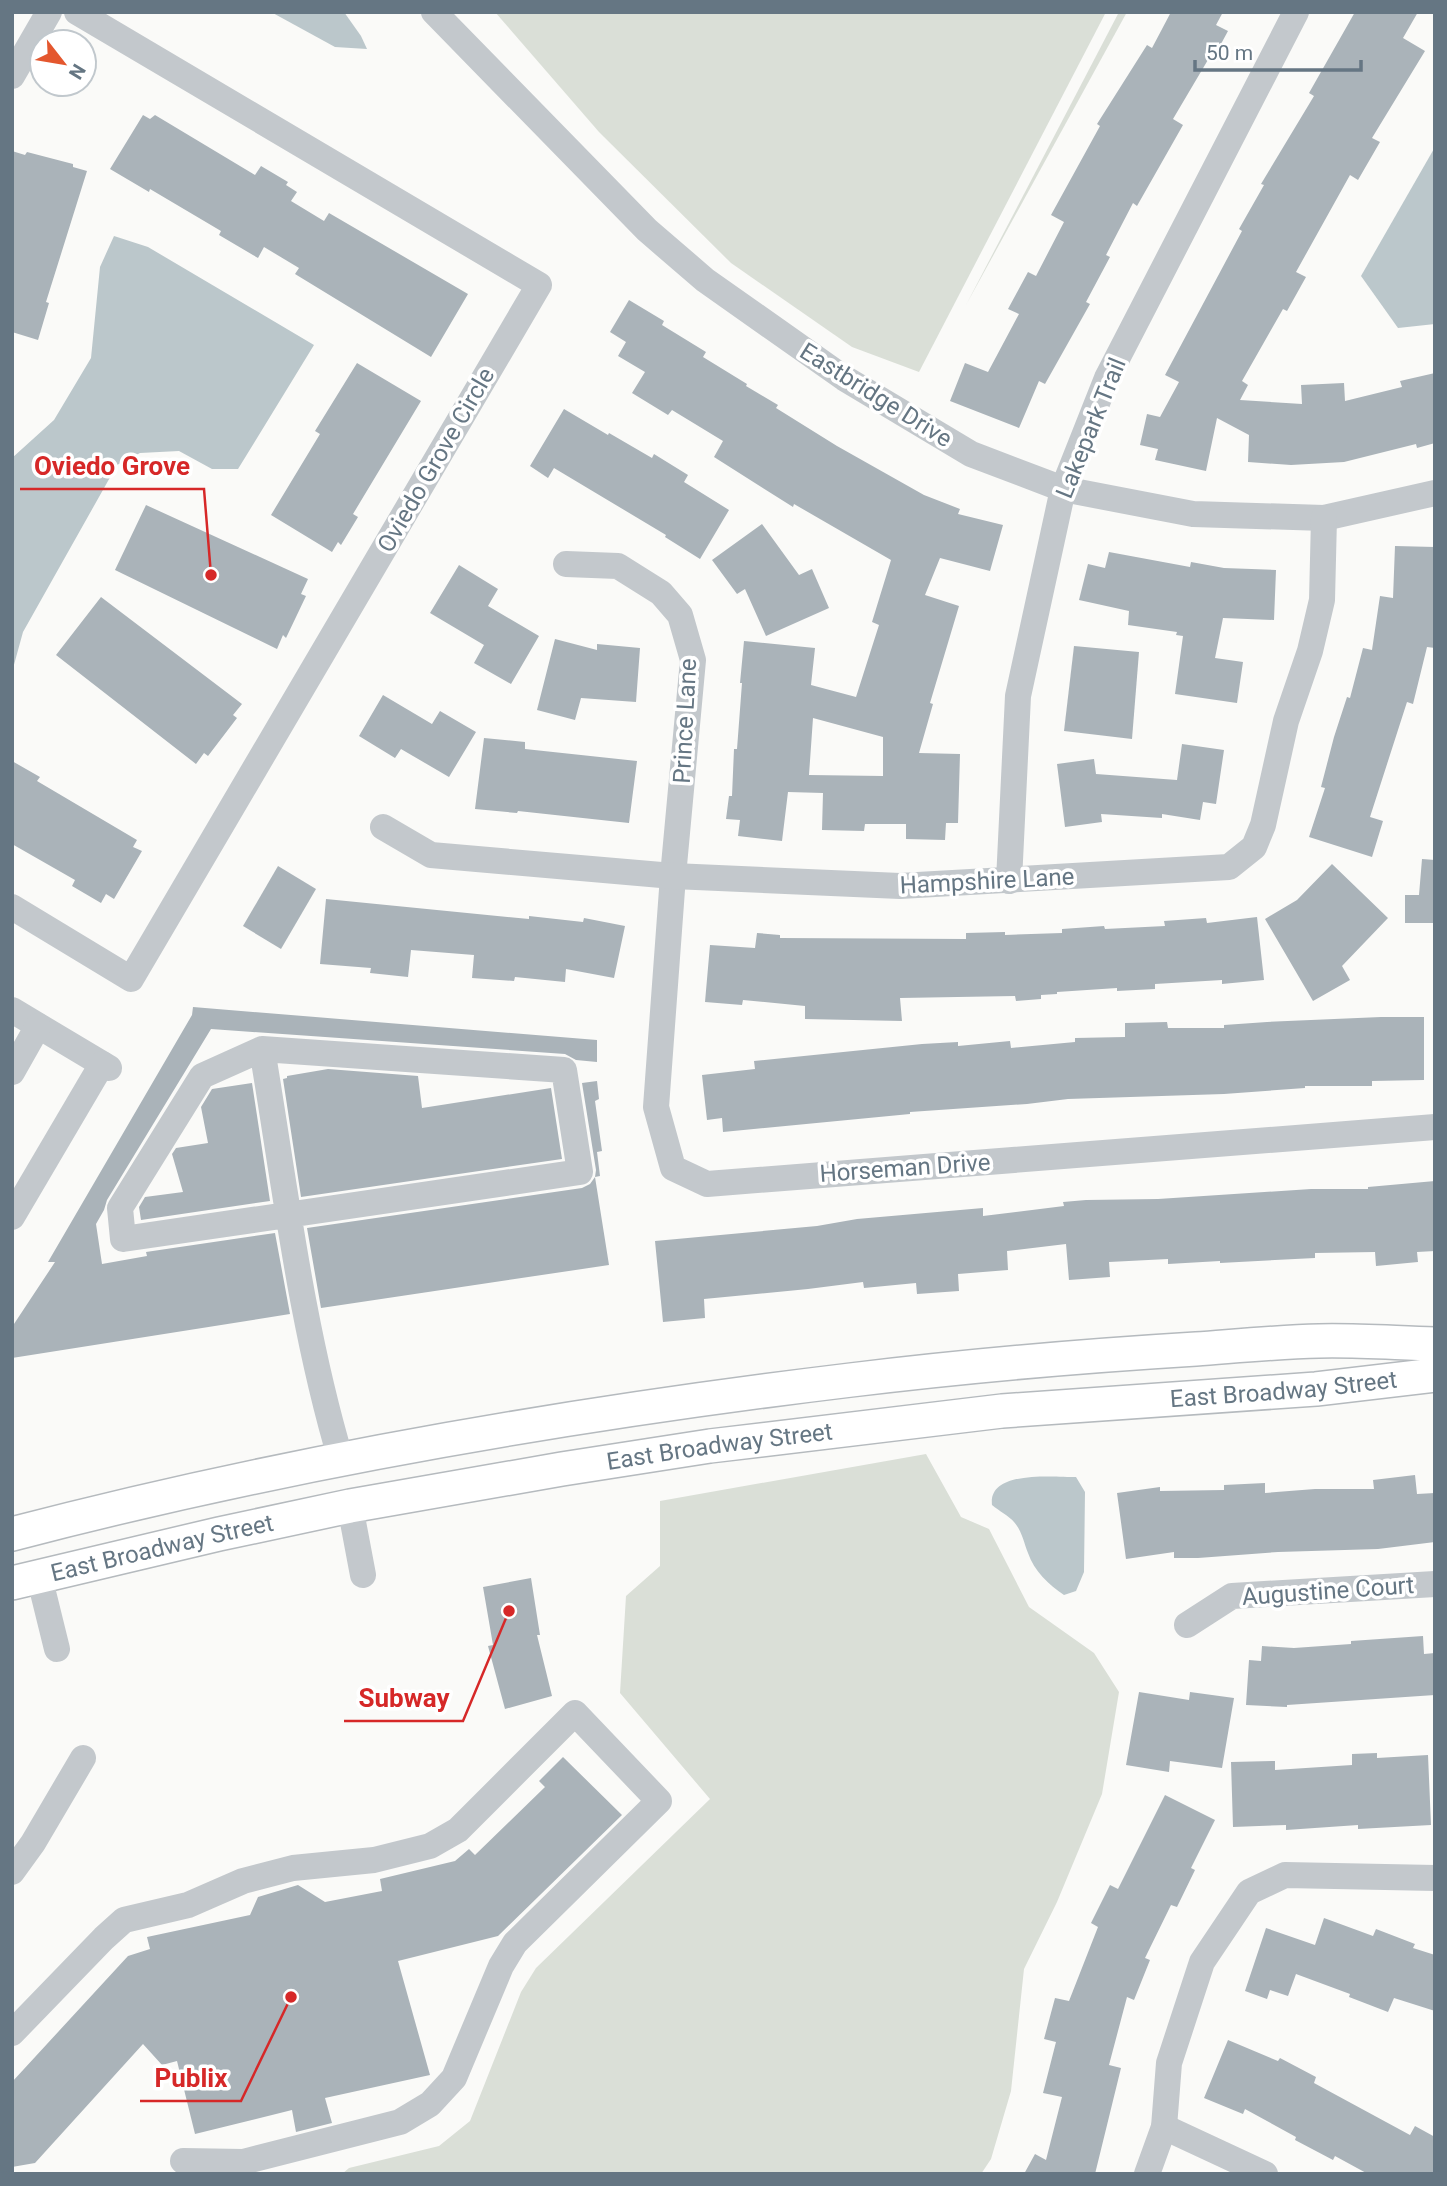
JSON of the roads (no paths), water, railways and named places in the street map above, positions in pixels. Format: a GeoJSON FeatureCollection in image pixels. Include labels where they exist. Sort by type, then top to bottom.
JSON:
{"type":"FeatureCollection","features":[{"type":"Feature","properties":{"kind":"main road","name":"East Broadway Street"},"geometry":{"type":"LineString","coordinates":[[12,1534],[341,1460],[661,1405],[887,1376],[1138,1352],[1320,1341],[1435,1344]]}},
{"type":"Feature","properties":{"kind":"main road","name":"East Broadway Street"},"geometry":{"type":"LineString","coordinates":[[25,1579],[350,1506],[602,1463],[875,1425],[1081,1404],[1316,1389],[1435,1375]]}},
{"type":"Feature","properties":{"kind":"main road"},"geometry":{"type":"LineString","coordinates":[[341,1460],[350,1506]]}},
{"type":"Feature","properties":{"kind":"street"},"geometry":{"type":"LineString","coordinates":[[12,76],[49,12]]}},
{"type":"Feature","properties":{"kind":"street","name":"Oviedo Grove Circle"},"geometry":{"type":"LineString","coordinates":[[12,907],[131,979],[539,285],[77,12]]}},
{"type":"Feature","properties":{"kind":"street","name":"Eastbridge Drive"},"geometry":{"type":"LineString","coordinates":[[434,12],[647,230],[705,280],[844,378],[971,454],[1063,489],[1193,514],[1324,518],[1435,493]]}},
{"type":"Feature","properties":{"kind":"street","name":"Lakepark Trail"},"geometry":{"type":"LineString","coordinates":[[1009,881],[1018,696],[1063,489],[1107,378],[1296,12]]}},
{"type":"Feature","properties":{"kind":"street","name":"Hampshire Lane"},"geometry":{"type":"LineString","coordinates":[[383,827],[431,855],[673,876],[900,887],[1228,867],[1254,847],[1263,825],[1286,722],[1310,651],[1322,600],[1324,518]]}},
{"type":"Feature","properties":{"kind":"street","name":"Prince Lane"},"geometry":{"type":"LineString","coordinates":[[566,564],[618,566],[661,593],[680,615],[693,660],[673,876]]}},
{"type":"Feature","properties":{"kind":"street","name":"Horseman Drive"},"geometry":{"type":"LineString","coordinates":[[673,876],[656,1107],[673,1168],[707,1184],[1435,1127]]}},
{"type":"Feature","properties":{"kind":"street"},"geometry":{"type":"LineString","coordinates":[[12,1010],[105,1066],[12,1217]]}},
{"type":"Feature","properties":{"kind":"street"},"geometry":{"type":"LineString","coordinates":[[12,1072],[38,1026]]}},
{"type":"Feature","properties":{"kind":"street"},"geometry":{"type":"LineString","coordinates":[[262,1049],[307,1315],[327,1412],[341,1460]]}},
{"type":"Feature","properties":{"kind":"street"},"geometry":{"type":"LineString","coordinates":[[262,1049],[564,1070],[580,1172],[123,1239],[120,1208],[202,1076],[262,1049]]}},
{"type":"Feature","properties":{"kind":"street"},"geometry":{"type":"LineString","coordinates":[[350,1506],[363,1575]]}},
{"type":"Feature","properties":{"kind":"street"},"geometry":{"type":"LineString","coordinates":[[25,1579],[57,1649]]}},
{"type":"Feature","properties":{"kind":"street","name":"Augustine Court"},"geometry":{"type":"LineString","coordinates":[[1187,1625],[1232,1596],[1435,1584]]}},
{"type":"Feature","properties":{"kind":"street"},"geometry":{"type":"LineString","coordinates":[[12,2033],[124,1920],[188,1905],[243,1881],[293,1868],[374,1860],[430,1846],[458,1830],[575,1713],[659,1801],[515,1943],[501,1966],[454,2078],[430,2104],[400,2122],[243,2162],[183,2161]]}},
{"type":"Feature","properties":{"kind":"street"},"geometry":{"type":"LineString","coordinates":[[12,1872],[33,1843],[83,1758]]}},
{"type":"Feature","properties":{"kind":"street"},"geometry":{"type":"LineString","coordinates":[[1147,2174],[1164,2127],[1169,2063],[1202,1962],[1249,1892],[1284,1875],[1435,1878]]}},
{"type":"Feature","properties":{"kind":"street"},"geometry":{"type":"LineString","coordinates":[[1164,2127],[1265,2174]]}},
{"type":"Feature","properties":{"kind":"place","name":"Oviedo Grove"},"geometry":{"type":"Point","coordinates":[211,575]}},
{"type":"Feature","properties":{"kind":"place","name":"Subway"},"geometry":{"type":"Point","coordinates":[509,1611]}},
{"type":"Feature","properties":{"kind":"place","name":"Publix"},"geometry":{"type":"Point","coordinates":[291,1997]}}]}
